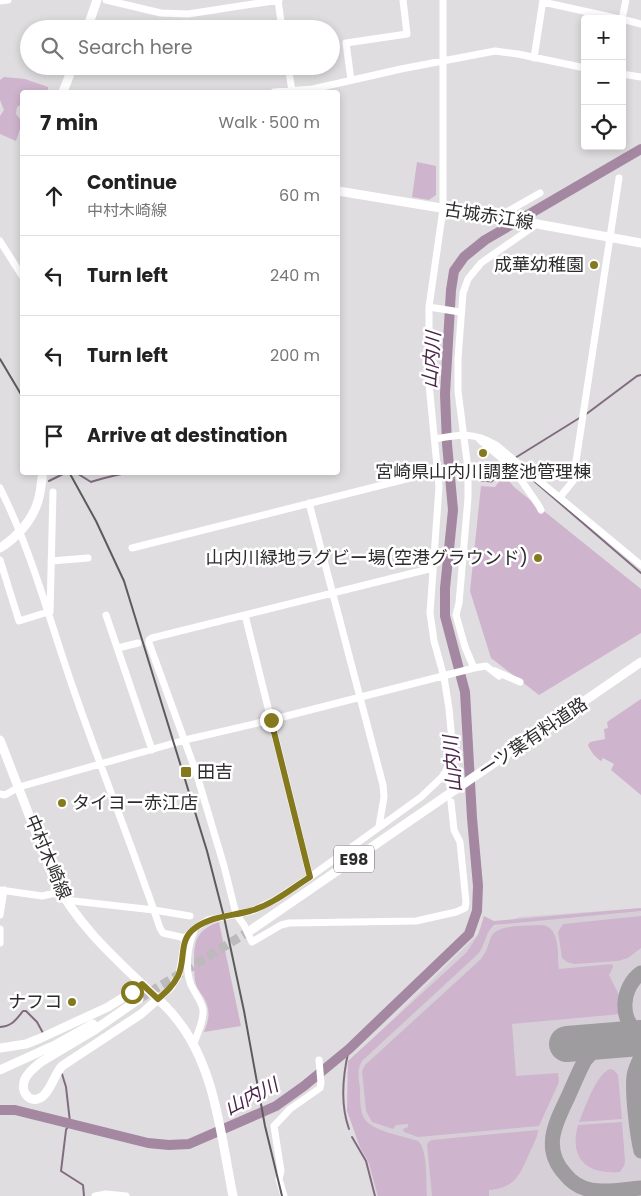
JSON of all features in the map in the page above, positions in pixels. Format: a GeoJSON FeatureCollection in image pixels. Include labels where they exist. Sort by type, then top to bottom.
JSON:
{"type":"FeatureCollection","features":[{"type":"Feature","properties":{"kind":"main road"},"geometry":{"type":"LineString","coordinates":[[90,20],[97,0]]}},
{"type":"Feature","properties":{"kind":"main road"},"geometry":{"type":"LineString","coordinates":[[65,90],[70,75]]}},
{"type":"Feature","properties":{"kind":"main road","name":"古城赤江線"},"geometry":{"type":"LineString","coordinates":[[340,192],[535,223],[641,243]]}},
{"type":"Feature","properties":{"kind":"main road"},"geometry":{"type":"LineString","coordinates":[[0,548],[10,542],[30,518],[38,503],[43,475]]}},
{"type":"Feature","properties":{"kind":"main road","name":"一ツ葉有料道路"},"geometry":{"type":"LineString","coordinates":[[251,930],[453,788],[485,769],[641,662]]}},
{"type":"Feature","properties":{"kind":"main road","name":"中村木崎線"},"geometry":{"type":"LineString","coordinates":[[0,740],[63,896],[88,931],[175,1017],[194,1044],[212,1092],[233,1196]]}},
{"type":"Feature","properties":{"kind":"main road"},"geometry":{"type":"LineString","coordinates":[[0,1048],[26,1044],[41,1038],[108,1007],[142,984]]}},
{"type":"Feature","properties":{"kind":"main road"},"geometry":{"type":"LineString","coordinates":[[0,1070],[57,1044],[140,999],[93,1031],[41,1062],[25,1080],[24,1090],[30,1099],[42,1097],[62,1066],[141,1014],[158,999]]}},
{"type":"Feature","properties":{"kind":"main road"},"geometry":{"type":"LineString","coordinates":[[0,1065],[57,1044]]}},
{"type":"Feature","properties":{"kind":"street"},"geometry":{"type":"LineString","coordinates":[[0,1],[8,0]]}},
{"type":"Feature","properties":{"kind":"street"},"geometry":{"type":"LineString","coordinates":[[106,0],[161,13],[188,14],[278,0],[281,20]]}},
{"type":"Feature","properties":{"kind":"street"},"geometry":{"type":"LineString","coordinates":[[351,80],[346,43],[407,34],[403,0]]}},
{"type":"Feature","properties":{"kind":"street"},"geometry":{"type":"LineString","coordinates":[[158,999],[171,988],[179,975],[185,938],[195,928],[208,920],[252,911],[275,900],[310,877],[421,797],[442,777],[451,755],[452,741],[448,676],[431,626],[430,599],[438,505],[438,439],[429,384],[430,307],[443,209],[443,0]]}},
{"type":"Feature","properties":{"kind":"street"},"geometry":{"type":"LineString","coordinates":[[622,15],[626,0]]}},
{"type":"Feature","properties":{"kind":"street"},"geometry":{"type":"LineString","coordinates":[[534,58],[543,1],[565,3],[593,15]]}},
{"type":"Feature","properties":{"kind":"street"},"geometry":{"type":"LineString","coordinates":[[626,20],[641,24]]}},
{"type":"Feature","properties":{"kind":"street"},"geometry":{"type":"LineString","coordinates":[[302,90],[495,51],[581,67]]}},
{"type":"Feature","properties":{"kind":"street"},"geometry":{"type":"LineString","coordinates":[[289,75],[292,90]]}},
{"type":"Feature","properties":{"kind":"street"},"geometry":{"type":"LineString","coordinates":[[626,75],[641,77]]}},
{"type":"Feature","properties":{"kind":"street"},"geometry":{"type":"LineString","coordinates":[[560,497],[574,481],[619,178]]}},
{"type":"Feature","properties":{"kind":"street"},"geometry":{"type":"LineString","coordinates":[[498,218],[540,193]]}},
{"type":"Feature","properties":{"kind":"street"},"geometry":{"type":"LineString","coordinates":[[472,669],[456,615],[459,603],[468,498],[468,468],[461,434],[458,391],[460,312],[465,284],[472,272],[487,257],[535,223]]}},
{"type":"Feature","properties":{"kind":"street"},"geometry":{"type":"LineString","coordinates":[[0,241],[20,273]]}},
{"type":"Feature","properties":{"kind":"street"},"geometry":{"type":"LineString","coordinates":[[430,307],[460,312]]}},
{"type":"Feature","properties":{"kind":"street"},"geometry":{"type":"LineString","coordinates":[[438,439],[461,434],[481,437],[496,445],[641,565]]}},
{"type":"Feature","properties":{"kind":"street"},"geometry":{"type":"LineString","coordinates":[[481,437],[480,440],[512,467],[540,510]]}},
{"type":"Feature","properties":{"kind":"street"},"geometry":{"type":"LineString","coordinates":[[132,548],[438,471]]}},
{"type":"Feature","properties":{"kind":"street"},"geometry":{"type":"LineString","coordinates":[[0,488],[19,532],[131,850],[163,933],[185,938]]}},
{"type":"Feature","properties":{"kind":"street"},"geometry":{"type":"LineString","coordinates":[[49,615],[53,492]]}},
{"type":"Feature","properties":{"kind":"street"},"geometry":{"type":"LineString","coordinates":[[309,503],[383,785],[384,797],[379,826]]}},
{"type":"Feature","properties":{"kind":"street"},"geometry":{"type":"LineString","coordinates":[[51,561],[88,558]]}},
{"type":"Feature","properties":{"kind":"street"},"geometry":{"type":"LineString","coordinates":[[0,560],[19,621],[49,615]]}},
{"type":"Feature","properties":{"kind":"street"},"geometry":{"type":"LineString","coordinates":[[433,568],[245,614],[149,640],[149,643],[185,740],[224,866],[236,914],[252,942],[281,925],[289,923],[416,922],[465,908],[460,842],[454,830],[451,802]]}},
{"type":"Feature","properties":{"kind":"street"},"geometry":{"type":"LineString","coordinates":[[245,614],[310,877]]}},
{"type":"Feature","properties":{"kind":"street"},"geometry":{"type":"LineString","coordinates":[[106,615],[152,750]]}},
{"type":"Feature","properties":{"kind":"street"},"geometry":{"type":"LineString","coordinates":[[118,648],[138,643]]}},
{"type":"Feature","properties":{"kind":"street"},"geometry":{"type":"LineString","coordinates":[[486,666],[499,676]]}},
{"type":"Feature","properties":{"kind":"street"},"geometry":{"type":"LineString","coordinates":[[0,794],[5,795],[19,787],[185,740],[472,669],[486,666],[520,682]]}},
{"type":"Feature","properties":{"kind":"street"},"geometry":{"type":"LineString","coordinates":[[446,771],[453,788]]}},
{"type":"Feature","properties":{"kind":"street"},"geometry":{"type":"LineString","coordinates":[[0,915],[2,890],[42,896],[63,896],[190,916]]}},
{"type":"Feature","properties":{"kind":"street"},"geometry":{"type":"LineString","coordinates":[[194,1044],[203,1021],[203,1008],[188,973],[191,938],[195,928]]}},
{"type":"Feature","properties":{"kind":"street"},"geometry":{"type":"LineString","coordinates":[[0,929],[0,943]]}},
{"type":"Feature","properties":{"kind":"street"},"geometry":{"type":"LineString","coordinates":[[284,1196],[280,1179],[281,1171],[274,1126],[290,1109],[318,1091],[321,1083],[319,1060]]}},
{"type":"Feature","properties":{"kind":"street"},"geometry":{"type":"LineString","coordinates":[[95,1196],[106,1194],[126,1196]]}},
{"type":"Feature","properties":{"kind":"shaded area"},"geometry":{"type":"Polygon","coordinates":[[[4,77],[25,79],[48,87],[48,90],[20,90],[20,105],[17,107],[16,114],[20,119],[20,129],[16,141],[0,134],[0,116],[4,110],[0,100],[0,80],[4,77]]]}},
{"type":"Feature","properties":{"kind":"shaded area"},"geometry":{"type":"Polygon","coordinates":[[[417,162],[436,166],[436,195],[429,200],[412,197],[417,162]]]}},
{"type":"Feature","properties":{"kind":"shaded area"},"geometry":{"type":"Polygon","coordinates":[[[480,464],[483,467],[492,465],[500,472],[492,482],[480,481],[480,464]]]}},
{"type":"Feature","properties":{"kind":"shaded area","name":"山内川緑地ラグビー場(空港グラウンド)"},"geometry":{"type":"Polygon","coordinates":[[[504,475],[514,487],[641,589],[641,633],[539,695],[491,658],[470,591],[481,486],[495,487],[504,475]]]}},
{"type":"Feature","properties":{"kind":"shaded area"},"geometry":{"type":"Polygon","coordinates":[[[641,699],[641,795],[611,770],[614,764],[603,758],[601,761],[593,754],[588,745],[590,742],[605,739],[604,729],[608,728],[607,722],[641,699]]]}},
{"type":"Feature","properties":{"kind":"shaded area"},"geometry":{"type":"Polygon","coordinates":[[[641,908],[641,1196],[377,1196],[367,1160],[358,1144],[353,1126],[347,1098],[348,1064],[480,932],[519,917],[641,908]]]}},
{"type":"Feature","properties":{"kind":"shaded area"},"geometry":{"type":"Polygon","coordinates":[[[641,908],[641,911],[495,925],[489,931],[478,954],[363,1060],[359,1066],[358,1074],[361,1106],[366,1121],[379,1129],[418,1141],[425,1158],[427,1196],[378,1196],[369,1163],[360,1147],[347,1111],[348,1061],[466,953],[478,935],[484,916],[494,921],[641,908]]]}},
{"type":"Feature","properties":{"kind":"shaded area"},"geometry":{"type":"Polygon","coordinates":[[[641,916],[641,948],[628,958],[618,961],[574,964],[562,958],[558,932],[563,924],[641,916]]]}},
{"type":"Feature","properties":{"kind":"shaded area"},"geometry":{"type":"Polygon","coordinates":[[[219,922],[241,1026],[204,1032],[208,1011],[206,1002],[195,982],[194,954],[196,942],[201,932],[219,922]]]}},
{"type":"Feature","properties":{"kind":"shaded area"},"geometry":{"type":"Polygon","coordinates":[[[541,925],[552,930],[555,935],[559,969],[612,964],[613,967],[609,975],[618,993],[621,1014],[512,1024],[516,1076],[558,1073],[559,1082],[539,1126],[418,1137],[404,1132],[403,1129],[408,1127],[408,1124],[396,1125],[393,1129],[372,1122],[366,1111],[362,1071],[365,1065],[481,959],[494,933],[513,926],[541,925]]]}},
{"type":"Feature","properties":{"kind":"shaded area"},"geometry":{"type":"Polygon","coordinates":[[[610,1069],[614,1070],[618,1075],[622,1119],[579,1122],[600,1077],[610,1069]]]}},
{"type":"Feature","properties":{"kind":"shaded area"},"geometry":{"type":"Polygon","coordinates":[[[622,1122],[625,1161],[620,1172],[600,1171],[586,1165],[581,1160],[576,1147],[578,1125],[622,1122]]]}},
{"type":"Feature","properties":{"kind":"shaded area"},"geometry":{"type":"Polygon","coordinates":[[[538,1130],[520,1173],[511,1183],[498,1189],[489,1190],[489,1196],[432,1196],[427,1144],[431,1140],[538,1130]]]}},
{"type":"Feature","properties":{"kind":"waterway","name":"山内川"},"geometry":{"type":"LineString","coordinates":[[0,1110],[15,1110],[148,1143],[189,1144],[276,1106],[304,1086],[349,1049],[469,934],[477,911],[478,886],[465,692],[445,616],[445,588],[453,510],[445,394],[451,290],[454,271],[464,257],[485,240],[641,149]]}},
{"type":"Feature","properties":{"kind":"waterway"},"geometry":{"type":"LineString","coordinates":[[585,415],[637,376],[641,375]]}},
{"type":"Feature","properties":{"kind":"waterway"},"geometry":{"type":"LineString","coordinates":[[515,458],[581,417]]}},
{"type":"Feature","properties":{"kind":"waterway"},"geometry":{"type":"LineString","coordinates":[[49,481],[61,475]]}},
{"type":"Feature","properties":{"kind":"waterway"},"geometry":{"type":"LineString","coordinates":[[80,475],[91,482],[118,475]]}},
{"type":"Feature","properties":{"kind":"waterway"},"geometry":{"type":"LineString","coordinates":[[527,475],[641,573]]}},
{"type":"Feature","properties":{"kind":"waterway"},"geometry":{"type":"LineString","coordinates":[[0,1027],[11,1024],[23,1011],[26,1011],[37,1022],[43,1033]]}},
{"type":"Feature","properties":{"kind":"waterway"},"geometry":{"type":"LineString","coordinates":[[349,1049],[343,1089],[344,1109],[349,1129]]}},
{"type":"Feature","properties":{"kind":"waterway"},"geometry":{"type":"LineString","coordinates":[[62,1074],[66,1087],[70,1122],[66,1130],[61,1171],[83,1185],[84,1196]]}},
{"type":"Feature","properties":{"kind":"waterway"},"geometry":{"type":"LineString","coordinates":[[352,1137],[366,1161],[375,1196]]}},
{"type":"Feature","properties":{"kind":"taxiway"},"geometry":{"type":"LineString","coordinates":[[641,973],[629,987],[625,1004],[628,1021],[641,1034]]}},
{"type":"Feature","properties":{"kind":"taxiway"},"geometry":{"type":"LineString","coordinates":[[615,1040],[593,1051],[585,1060],[555,1127],[552,1146],[558,1165],[567,1177],[584,1188],[603,1191],[641,1188]]}},
{"type":"Feature","properties":{"kind":"taxiway"},"geometry":{"type":"LineString","coordinates":[[641,1057],[634,1076],[635,1114],[641,1151]]}},
{"type":"Feature","properties":{"kind":"runway"},"geometry":{"type":"LineString","coordinates":[[567,1044],[641,1038]]}},
{"type":"Feature","properties":{"kind":"tunnel"},"geometry":{"type":"LineString","coordinates":[[139,999],[251,930]]}},
{"type":"Feature","properties":{"kind":"railway"},"geometry":{"type":"LineString","coordinates":[[0,359],[20,393]]}},
{"type":"Feature","properties":{"kind":"railway"},"geometry":{"type":"LineString","coordinates":[[71,475],[96,521],[124,581],[207,851],[224,917],[244,1011],[265,1126],[282,1196]]}},
{"type":"Feature","properties":{"kind":"place","name":"成華幼稚園"},"geometry":{"type":"Point","coordinates":[594,265]}},
{"type":"Feature","properties":{"kind":"place","name":"宮崎県山内川調整池管理棟"},"geometry":{"type":"Point","coordinates":[483,453]}},
{"type":"Feature","properties":{"kind":"place","name":"山内川緑地ラグビー場(空港グラウンド)"},"geometry":{"type":"Point","coordinates":[538,558]}},
{"type":"Feature","properties":{"kind":"place","name":"田吉"},"geometry":{"type":"Point","coordinates":[186,772]}},
{"type":"Feature","properties":{"kind":"place","name":"タイヨー赤江店"},"geometry":{"type":"Point","coordinates":[62,803]}},
{"type":"Feature","properties":{"kind":"place","name":"ナフコ"},"geometry":{"type":"Point","coordinates":[72,1002]}},
{"type":"Feature","properties":{"kind":"route"},"geometry":{"type":"LineString","coordinates":[[132,992],[142,984],[158,999],[171,988],[179,975],[185,938],[195,928],[208,920],[252,911],[275,900],[310,877],[271,720]]}}]}
